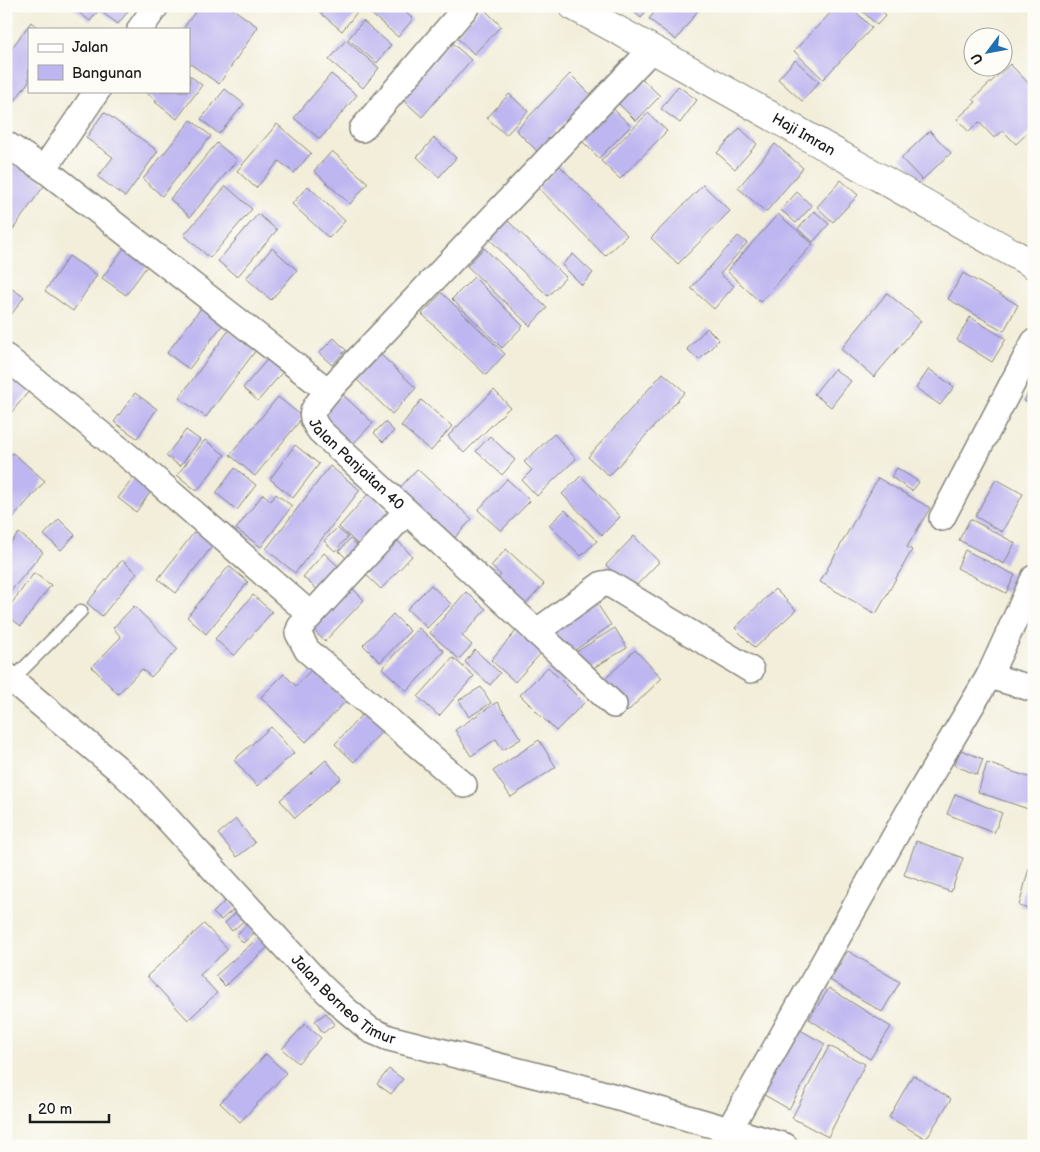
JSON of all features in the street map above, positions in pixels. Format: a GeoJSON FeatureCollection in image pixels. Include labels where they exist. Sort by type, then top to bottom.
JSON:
{"type":"FeatureCollection","features":[{"type":"Feature","properties":{"kind":"street"},"geometry":{"type":"LineString","coordinates":[[141,28],[156,6]]}},
{"type":"Feature","properties":{"kind":"street"},"geometry":{"type":"LineString","coordinates":[[362,129],[467,6]]}},
{"type":"Feature","properties":{"kind":"street","name":"Haji Imran"},"geometry":{"type":"LineString","coordinates":[[573,6],[1033,264]]}},
{"type":"Feature","properties":{"kind":"street"},"geometry":{"type":"LineString","coordinates":[[328,391],[652,49]]}},
{"type":"Feature","properties":{"kind":"street"},"geometry":{"type":"LineString","coordinates":[[44,169],[97,92]]}},
{"type":"Feature","properties":{"kind":"street","name":"Jalan Panjaitan 40"},"geometry":{"type":"LineString","coordinates":[[6,144],[44,169],[328,391],[312,411],[312,418],[320,431],[614,705]]}},
{"type":"Feature","properties":{"kind":"street"},"geometry":{"type":"LineString","coordinates":[[942,518],[1034,342]]}},
{"type":"Feature","properties":{"kind":"street"},"geometry":{"type":"LineString","coordinates":[[6,357],[139,465],[311,615]]}},
{"type":"Feature","properties":{"kind":"street"},"geometry":{"type":"LineString","coordinates":[[406,512],[300,627],[298,633],[307,650],[464,786]]}},
{"type":"Feature","properties":{"kind":"street"},"geometry":{"type":"LineString","coordinates":[[729,1130],[908,813],[989,676],[1034,578]]}},
{"type":"Feature","properties":{"kind":"street"},"geometry":{"type":"LineString","coordinates":[[536,632],[602,584],[608,583],[751,670]]}},
{"type":"Feature","properties":{"kind":"street"},"geometry":{"type":"LineString","coordinates":[[989,676],[1034,689]]}},
{"type":"Feature","properties":{"kind":"street","name":"Jalan Borneo Timur"},"geometry":{"type":"LineString","coordinates":[[9,677],[141,790],[319,984],[345,1010],[370,1030],[397,1040],[570,1084],[785,1146]]}},
{"type":"Feature","properties":{"kind":"lane"},"geometry":{"type":"LineString","coordinates":[[9,677],[81,611]]}},
{"type":"Feature","properties":{"kind":"building"},"geometry":{"type":"Polygon","coordinates":[[[75,6],[132,6],[118,24],[99,10],[90,21],[73,8],[75,6]]]}},
{"type":"Feature","properties":{"kind":"building"},"geometry":{"type":"Polygon","coordinates":[[[199,6],[229,6],[258,27],[219,84],[190,64],[190,28],[184,28],[199,6]]]}},
{"type":"Feature","properties":{"kind":"building"},"geometry":{"type":"Polygon","coordinates":[[[312,6],[362,6],[342,31],[312,6]]]}},
{"type":"Feature","properties":{"kind":"building"},"geometry":{"type":"Polygon","coordinates":[[[372,6],[398,6],[413,19],[398,37],[368,11],[372,6]]]}},
{"type":"Feature","properties":{"kind":"building"},"geometry":{"type":"Polygon","coordinates":[[[627,6],[650,6],[641,18],[627,6]]]}},
{"type":"Feature","properties":{"kind":"building"},"geometry":{"type":"Polygon","coordinates":[[[659,6],[701,6],[676,40],[649,19],[659,6]]]}},
{"type":"Feature","properties":{"kind":"building"},"geometry":{"type":"Polygon","coordinates":[[[837,6],[850,6],[872,28],[823,79],[794,51],[837,6]]]}},
{"type":"Feature","properties":{"kind":"building"},"geometry":{"type":"Polygon","coordinates":[[[857,6],[876,6],[886,15],[877,25],[857,6]]]}},
{"type":"Feature","properties":{"kind":"building"},"geometry":{"type":"Polygon","coordinates":[[[482,7],[501,26],[474,54],[455,36],[482,7]]]}},
{"type":"Feature","properties":{"kind":"building"},"geometry":{"type":"Polygon","coordinates":[[[363,21],[391,45],[377,63],[348,39],[363,21]]]}},
{"type":"Feature","properties":{"kind":"building"},"geometry":{"type":"Polygon","coordinates":[[[31,22],[38,28],[28,28],[28,82],[11,106],[6,103],[6,56],[31,22]]]}},
{"type":"Feature","properties":{"kind":"building"},"geometry":{"type":"Polygon","coordinates":[[[346,40],[379,68],[363,88],[329,60],[346,40]]]}},
{"type":"Feature","properties":{"kind":"building"},"geometry":{"type":"Polygon","coordinates":[[[449,40],[471,60],[422,117],[400,97],[449,40]]]}},
{"type":"Feature","properties":{"kind":"building"},"geometry":{"type":"Polygon","coordinates":[[[795,60],[819,82],[802,101],[778,79],[795,60]]]}},
{"type":"Feature","properties":{"kind":"building"},"geometry":{"type":"Polygon","coordinates":[[[1012,66],[1034,89],[1034,127],[1016,144],[1003,131],[994,138],[979,122],[969,132],[957,119],[976,102],[973,99],[995,78],[1012,78],[1012,66]]]}},
{"type":"Feature","properties":{"kind":"building"},"geometry":{"type":"Polygon","coordinates":[[[636,73],[660,96],[636,121],[612,97],[636,73]]]}},
{"type":"Feature","properties":{"kind":"building"},"geometry":{"type":"Polygon","coordinates":[[[331,74],[357,95],[320,139],[294,118],[331,74]]]}},
{"type":"Feature","properties":{"kind":"building"},"geometry":{"type":"Polygon","coordinates":[[[570,74],[591,95],[537,151],[516,130],[570,74]]]}},
{"type":"Feature","properties":{"kind":"building"},"geometry":{"type":"Polygon","coordinates":[[[190,76],[202,85],[177,119],[155,102],[157,101],[145,92],[190,92],[190,76]]]}},
{"type":"Feature","properties":{"kind":"building"},"geometry":{"type":"Polygon","coordinates":[[[678,86],[697,100],[680,123],[661,109],[678,86]]]}},
{"type":"Feature","properties":{"kind":"building"},"geometry":{"type":"Polygon","coordinates":[[[225,89],[244,104],[219,134],[201,119],[225,89]]]}},
{"type":"Feature","properties":{"kind":"building"},"geometry":{"type":"Polygon","coordinates":[[[509,94],[528,111],[506,135],[487,118],[509,94]]]}},
{"type":"Feature","properties":{"kind":"building"},"geometry":{"type":"Polygon","coordinates":[[[609,105],[631,126],[599,158],[578,137],[609,105]]]}},
{"type":"Feature","properties":{"kind":"building"},"geometry":{"type":"Polygon","coordinates":[[[104,112],[158,151],[125,197],[98,177],[113,157],[86,138],[104,112]]]}},
{"type":"Feature","properties":{"kind":"building"},"geometry":{"type":"Polygon","coordinates":[[[648,113],[667,131],[620,179],[601,161],[648,113]]]}},
{"type":"Feature","properties":{"kind":"building"},"geometry":{"type":"Polygon","coordinates":[[[191,120],[211,136],[162,196],[143,179],[191,120]]]}},
{"type":"Feature","properties":{"kind":"building"},"geometry":{"type":"Polygon","coordinates":[[[277,124],[311,153],[294,173],[279,161],[256,188],[237,171],[277,124]]]}},
{"type":"Feature","properties":{"kind":"building"},"geometry":{"type":"Polygon","coordinates":[[[740,128],[757,144],[735,169],[717,153],[740,128]]]}},
{"type":"Feature","properties":{"kind":"building"},"geometry":{"type":"Polygon","coordinates":[[[930,131],[951,153],[922,180],[901,158],[930,131]]]}},
{"type":"Feature","properties":{"kind":"building"},"geometry":{"type":"Polygon","coordinates":[[[434,138],[456,158],[439,177],[417,157],[434,138]]]}},
{"type":"Feature","properties":{"kind":"building"},"geometry":{"type":"Polygon","coordinates":[[[217,143],[237,160],[190,217],[170,199],[217,143]]]}},
{"type":"Feature","properties":{"kind":"building"},"geometry":{"type":"Polygon","coordinates":[[[775,144],[803,168],[766,212],[738,188],[775,144]]]}},
{"type":"Feature","properties":{"kind":"building"},"geometry":{"type":"Polygon","coordinates":[[[332,151],[368,183],[350,204],[314,171],[332,151]]]}},
{"type":"Feature","properties":{"kind":"building"},"geometry":{"type":"Polygon","coordinates":[[[16,162],[46,183],[6,239],[6,175],[16,162]]]}},
{"type":"Feature","properties":{"kind":"building"},"geometry":{"type":"Polygon","coordinates":[[[560,166],[627,235],[605,256],[538,187],[560,166]]]}},
{"type":"Feature","properties":{"kind":"building"},"geometry":{"type":"Polygon","coordinates":[[[841,180],[858,195],[833,222],[817,207],[841,180]]]}},
{"type":"Feature","properties":{"kind":"building"},"geometry":{"type":"Polygon","coordinates":[[[703,185],[730,211],[678,264],[651,238],[703,185]]]}},
{"type":"Feature","properties":{"kind":"building"},"geometry":{"type":"Polygon","coordinates":[[[226,186],[252,209],[210,258],[184,235],[226,186]]]}},
{"type":"Feature","properties":{"kind":"building"},"geometry":{"type":"Polygon","coordinates":[[[308,186],[345,221],[329,238],[292,204],[308,186]]]}},
{"type":"Feature","properties":{"kind":"building"},"geometry":{"type":"Polygon","coordinates":[[[797,192],[812,206],[796,223],[781,210],[797,192]]]}},
{"type":"Feature","properties":{"kind":"building"},"geometry":{"type":"Polygon","coordinates":[[[814,211],[829,224],[813,242],[798,229],[814,211]]]}},
{"type":"Feature","properties":{"kind":"building"},"geometry":{"type":"Polygon","coordinates":[[[258,214],[277,230],[237,277],[218,261],[258,214]]]}},
{"type":"Feature","properties":{"kind":"building"},"geometry":{"type":"Polygon","coordinates":[[[778,214],[813,244],[760,302],[727,271],[778,214]]]}},
{"type":"Feature","properties":{"kind":"building"},"geometry":{"type":"Polygon","coordinates":[[[507,220],[566,277],[548,296],[489,239],[507,220]]]}},
{"type":"Feature","properties":{"kind":"building"},"geometry":{"type":"Polygon","coordinates":[[[738,236],[747,243],[720,274],[734,286],[714,309],[691,288],[738,236]]]}},
{"type":"Feature","properties":{"kind":"building"},"geometry":{"type":"Polygon","coordinates":[[[129,241],[152,259],[126,295],[102,278],[129,241]]]}},
{"type":"Feature","properties":{"kind":"building"},"geometry":{"type":"Polygon","coordinates":[[[272,248],[297,270],[271,300],[246,278],[272,248]]]}},
{"type":"Feature","properties":{"kind":"building"},"geometry":{"type":"Polygon","coordinates":[[[484,248],[547,308],[530,326],[467,266],[484,248]]]}},
{"type":"Feature","properties":{"kind":"building"},"geometry":{"type":"Polygon","coordinates":[[[573,254],[593,273],[582,285],[562,265],[573,254]]]}},
{"type":"Feature","properties":{"kind":"building"},"geometry":{"type":"Polygon","coordinates":[[[69,256],[97,275],[73,311],[45,291],[69,256]]]}},
{"type":"Feature","properties":{"kind":"building"},"geometry":{"type":"Polygon","coordinates":[[[963,273],[1018,305],[1004,331],[948,299],[963,273]]]}},
{"type":"Feature","properties":{"kind":"building"},"geometry":{"type":"Polygon","coordinates":[[[474,277],[523,326],[502,348],[452,299],[474,277]]]}},
{"type":"Feature","properties":{"kind":"building"},"geometry":{"type":"Polygon","coordinates":[[[6,285],[24,297],[6,322],[6,285]]]}},
{"type":"Feature","properties":{"kind":"building"},"geometry":{"type":"Polygon","coordinates":[[[442,293],[505,354],[486,375],[422,314],[442,293]]]}},
{"type":"Feature","properties":{"kind":"building"},"geometry":{"type":"Polygon","coordinates":[[[887,293],[921,321],[874,377],[841,349],[887,293]]]}},
{"type":"Feature","properties":{"kind":"building"},"geometry":{"type":"Polygon","coordinates":[[[202,307],[224,323],[189,369],[167,353],[202,307]]]}},
{"type":"Feature","properties":{"kind":"building"},"geometry":{"type":"Polygon","coordinates":[[[970,317],[1006,339],[992,362],[957,340],[970,317]]]}},
{"type":"Feature","properties":{"kind":"building"},"geometry":{"type":"Polygon","coordinates":[[[707,328],[719,340],[699,360],[687,349],[707,328]]]}},
{"type":"Feature","properties":{"kind":"building"},"geometry":{"type":"Polygon","coordinates":[[[229,330],[256,350],[206,417],[179,398],[229,330]]]}},
{"type":"Feature","properties":{"kind":"building"},"geometry":{"type":"Polygon","coordinates":[[[334,338],[346,350],[332,365],[319,353],[334,338]]]}},
{"type":"Feature","properties":{"kind":"building"},"geometry":{"type":"Polygon","coordinates":[[[377,351],[416,388],[392,414],[354,377],[377,351]]]}},
{"type":"Feature","properties":{"kind":"building"},"geometry":{"type":"Polygon","coordinates":[[[271,355],[286,368],[258,401],[243,388],[271,355]]]}},
{"type":"Feature","properties":{"kind":"building"},"geometry":{"type":"Polygon","coordinates":[[[834,369],[851,381],[831,407],[814,394],[834,369]]]}},
{"type":"Feature","properties":{"kind":"building"},"geometry":{"type":"Polygon","coordinates":[[[929,369],[954,387],[940,405],[916,388],[929,369]]]}},
{"type":"Feature","properties":{"kind":"building"},"geometry":{"type":"Polygon","coordinates":[[[6,372],[29,391],[6,419],[6,372]]]}},
{"type":"Feature","properties":{"kind":"building"},"geometry":{"type":"Polygon","coordinates":[[[663,373],[685,392],[609,476],[588,457],[663,373]]]}},
{"type":"Feature","properties":{"kind":"building"},"geometry":{"type":"Polygon","coordinates":[[[1034,382],[1034,406],[1024,401],[1034,382]]]}},
{"type":"Feature","properties":{"kind":"building"},"geometry":{"type":"Polygon","coordinates":[[[494,390],[510,407],[464,453],[448,436],[494,390]]]}},
{"type":"Feature","properties":{"kind":"building"},"geometry":{"type":"Polygon","coordinates":[[[135,393],[157,409],[137,438],[114,422],[135,393]]]}},
{"type":"Feature","properties":{"kind":"building"},"geometry":{"type":"Polygon","coordinates":[[[342,394],[373,423],[349,448],[318,420],[342,394]]]}},
{"type":"Feature","properties":{"kind":"building"},"geometry":{"type":"Polygon","coordinates":[[[278,397],[303,417],[255,476],[230,455],[278,397]]]}},
{"type":"Feature","properties":{"kind":"building"},"geometry":{"type":"Polygon","coordinates":[[[421,400],[452,426],[431,451],[401,426],[421,400]]]}},
{"type":"Feature","properties":{"kind":"building"},"geometry":{"type":"Polygon","coordinates":[[[385,422],[394,431],[383,442],[374,433],[385,422]]]}},
{"type":"Feature","properties":{"kind":"building"},"geometry":{"type":"Polygon","coordinates":[[[186,430],[200,440],[180,466],[166,456],[186,430]]]}},
{"type":"Feature","properties":{"kind":"building"},"geometry":{"type":"Polygon","coordinates":[[[554,434],[576,459],[537,496],[522,480],[532,470],[524,462],[554,434]]]}},
{"type":"Feature","properties":{"kind":"building"},"geometry":{"type":"Polygon","coordinates":[[[490,436],[515,460],[502,475],[476,451],[490,436]]]}},
{"type":"Feature","properties":{"kind":"building"},"geometry":{"type":"Polygon","coordinates":[[[205,440],[225,455],[197,491],[177,475],[205,440]]]}},
{"type":"Feature","properties":{"kind":"building"},"geometry":{"type":"Polygon","coordinates":[[[295,445],[319,464],[293,498],[270,479],[295,445]]]}},
{"type":"Feature","properties":{"kind":"building"},"geometry":{"type":"Polygon","coordinates":[[[13,453],[45,481],[6,526],[6,461],[13,453]]]}},
{"type":"Feature","properties":{"kind":"building"},"geometry":{"type":"Polygon","coordinates":[[[330,466],[360,490],[295,573],[266,549],[330,466]]]}},
{"type":"Feature","properties":{"kind":"building"},"geometry":{"type":"Polygon","coordinates":[[[235,468],[256,485],[237,510],[216,493],[235,468]]]}},
{"type":"Feature","properties":{"kind":"building"},"geometry":{"type":"Polygon","coordinates":[[[897,468],[919,482],[912,491],[891,477],[897,468]]]}},
{"type":"Feature","properties":{"kind":"building"},"geometry":{"type":"Polygon","coordinates":[[[417,469],[472,519],[450,543],[395,493],[417,469]]]}},
{"type":"Feature","properties":{"kind":"building"},"geometry":{"type":"Polygon","coordinates":[[[581,476],[620,517],[602,535],[562,494],[581,476]]]}},
{"type":"Feature","properties":{"kind":"building"},"geometry":{"type":"Polygon","coordinates":[[[134,477],[152,490],[136,512],[118,498],[134,477]]]}},
{"type":"Feature","properties":{"kind":"building"},"geometry":{"type":"Polygon","coordinates":[[[878,478],[930,508],[907,547],[912,550],[876,614],[820,582],[878,478]]]}},
{"type":"Feature","properties":{"kind":"building"},"geometry":{"type":"Polygon","coordinates":[[[507,479],[530,501],[501,531],[478,510],[507,479]]]}},
{"type":"Feature","properties":{"kind":"building"},"geometry":{"type":"Polygon","coordinates":[[[996,479],[1023,494],[1002,532],[975,516],[996,479]]]}},
{"type":"Feature","properties":{"kind":"building"},"geometry":{"type":"Polygon","coordinates":[[[369,493],[391,514],[361,547],[339,527],[369,493]]]}},
{"type":"Feature","properties":{"kind":"building"},"geometry":{"type":"Polygon","coordinates":[[[263,494],[271,501],[276,494],[292,506],[261,547],[236,529],[263,494]]]}},
{"type":"Feature","properties":{"kind":"building"},"geometry":{"type":"Polygon","coordinates":[[[565,510],[597,541],[581,556],[549,525],[565,510]]]}},
{"type":"Feature","properties":{"kind":"building"},"geometry":{"type":"Polygon","coordinates":[[[59,519],[75,535],[61,550],[44,535],[59,519]]]}},
{"type":"Feature","properties":{"kind":"building"},"geometry":{"type":"Polygon","coordinates":[[[970,519],[1015,543],[1004,564],[959,540],[970,519]]]}},
{"type":"Feature","properties":{"kind":"building"},"geometry":{"type":"Polygon","coordinates":[[[337,528],[348,537],[335,551],[324,541],[337,528]]]}},
{"type":"Feature","properties":{"kind":"building"},"geometry":{"type":"Polygon","coordinates":[[[196,530],[214,544],[176,593],[158,579],[196,530]]]}},
{"type":"Feature","properties":{"kind":"building"},"geometry":{"type":"Polygon","coordinates":[[[19,533],[43,552],[6,597],[6,548],[19,533]]]}},
{"type":"Feature","properties":{"kind":"building"},"geometry":{"type":"Polygon","coordinates":[[[634,536],[659,562],[631,591],[606,565],[634,536]]]}},
{"type":"Feature","properties":{"kind":"building"},"geometry":{"type":"Polygon","coordinates":[[[395,538],[412,556],[381,589],[363,572],[395,538]]]}},
{"type":"Feature","properties":{"kind":"building"},"geometry":{"type":"Polygon","coordinates":[[[350,539],[359,547],[348,560],[339,551],[350,539]]]}},
{"type":"Feature","properties":{"kind":"building"},"geometry":{"type":"Polygon","coordinates":[[[506,549],[544,584],[524,606],[496,580],[501,575],[491,566],[506,549]]]}},
{"type":"Feature","properties":{"kind":"building"},"geometry":{"type":"Polygon","coordinates":[[[965,550],[1015,575],[1006,593],[957,568],[965,550]]]}},
{"type":"Feature","properties":{"kind":"building"},"geometry":{"type":"Polygon","coordinates":[[[324,553],[340,568],[319,591],[303,577],[324,553]]]}},
{"type":"Feature","properties":{"kind":"building"},"geometry":{"type":"Polygon","coordinates":[[[122,560],[137,573],[102,616],[87,603],[122,560]]]}},
{"type":"Feature","properties":{"kind":"building"},"geometry":{"type":"Polygon","coordinates":[[[229,566],[248,582],[206,634],[187,617],[229,566]]]}},
{"type":"Feature","properties":{"kind":"building"},"geometry":{"type":"Polygon","coordinates":[[[34,573],[51,585],[21,626],[6,615],[6,611],[34,573]]]}},
{"type":"Feature","properties":{"kind":"building"},"geometry":{"type":"Polygon","coordinates":[[[347,583],[364,600],[325,641],[307,625],[347,583]]]}},
{"type":"Feature","properties":{"kind":"building"},"geometry":{"type":"Polygon","coordinates":[[[431,585],[451,604],[427,628],[407,609],[431,585]]]}},
{"type":"Feature","properties":{"kind":"building"},"geometry":{"type":"Polygon","coordinates":[[[775,589],[796,610],[755,648],[735,628],[775,589]]]}},
{"type":"Feature","properties":{"kind":"building"},"geometry":{"type":"Polygon","coordinates":[[[466,592],[486,609],[462,636],[472,645],[459,659],[430,633],[466,592]]]}},
{"type":"Feature","properties":{"kind":"building"},"geometry":{"type":"Polygon","coordinates":[[[253,595],[272,612],[234,656],[215,639],[253,595]]]}},
{"type":"Feature","properties":{"kind":"building"},"geometry":{"type":"Polygon","coordinates":[[[594,599],[611,625],[571,653],[547,631],[594,599]]]}},
{"type":"Feature","properties":{"kind":"building"},"geometry":{"type":"Polygon","coordinates":[[[134,606],[178,649],[151,677],[142,669],[118,694],[92,667],[121,637],[113,628],[134,606]]]}},
{"type":"Feature","properties":{"kind":"building"},"geometry":{"type":"Polygon","coordinates":[[[393,614],[410,631],[380,662],[363,645],[393,614]]]}},
{"type":"Feature","properties":{"kind":"building"},"geometry":{"type":"Polygon","coordinates":[[[419,628],[444,651],[407,691],[382,668],[419,628]]]}},
{"type":"Feature","properties":{"kind":"building"},"geometry":{"type":"Polygon","coordinates":[[[615,628],[627,648],[588,671],[576,652],[615,628]]]}},
{"type":"Feature","properties":{"kind":"building"},"geometry":{"type":"Polygon","coordinates":[[[517,630],[542,652],[515,682],[491,660],[517,630]]]}},
{"type":"Feature","properties":{"kind":"building"},"geometry":{"type":"Polygon","coordinates":[[[475,650],[500,673],[490,685],[465,662],[475,650]]]}},
{"type":"Feature","properties":{"kind":"building"},"geometry":{"type":"Polygon","coordinates":[[[635,650],[662,678],[627,712],[600,684],[635,650]]]}},
{"type":"Feature","properties":{"kind":"building"},"geometry":{"type":"Polygon","coordinates":[[[453,658],[474,676],[439,716],[418,697],[453,658]]]}},
{"type":"Feature","properties":{"kind":"building"},"geometry":{"type":"Polygon","coordinates":[[[548,667],[584,703],[556,731],[520,695],[548,667]]]}},
{"type":"Feature","properties":{"kind":"building"},"geometry":{"type":"Polygon","coordinates":[[[313,668],[346,701],[306,742],[261,697],[284,674],[296,686],[313,668]]]}},
{"type":"Feature","properties":{"kind":"building"},"geometry":{"type":"Polygon","coordinates":[[[481,687],[491,703],[469,717],[459,700],[481,687]]]}},
{"type":"Feature","properties":{"kind":"building"},"geometry":{"type":"Polygon","coordinates":[[[497,702],[521,739],[503,750],[496,739],[471,756],[455,730],[497,702]]]}},
{"type":"Feature","properties":{"kind":"building"},"geometry":{"type":"Polygon","coordinates":[[[366,710],[385,728],[354,762],[335,744],[366,710]]]}},
{"type":"Feature","properties":{"kind":"building"},"geometry":{"type":"Polygon","coordinates":[[[271,727],[294,753],[257,786],[234,760],[271,727]]]}},
{"type":"Feature","properties":{"kind":"building"},"geometry":{"type":"Polygon","coordinates":[[[539,740],[556,767],[511,797],[493,771],[539,740]]]}},
{"type":"Feature","properties":{"kind":"building"},"geometry":{"type":"Polygon","coordinates":[[[961,750],[983,759],[977,775],[954,765],[961,750]]]}},
{"type":"Feature","properties":{"kind":"building"},"geometry":{"type":"Polygon","coordinates":[[[326,760],[341,778],[295,818],[280,800],[326,760]]]}},
{"type":"Feature","properties":{"kind":"building"},"geometry":{"type":"Polygon","coordinates":[[[987,763],[1034,779],[1034,811],[978,792],[987,763]]]}},
{"type":"Feature","properties":{"kind":"building"},"geometry":{"type":"Polygon","coordinates":[[[955,794],[1002,813],[994,833],[947,814],[955,794]]]}},
{"type":"Feature","properties":{"kind":"building"},"geometry":{"type":"Polygon","coordinates":[[[236,819],[255,843],[237,857],[218,834],[236,819]]]}},
{"type":"Feature","properties":{"kind":"building"},"geometry":{"type":"Polygon","coordinates":[[[916,841],[963,858],[951,892],[904,875],[916,841]]]}},
{"type":"Feature","properties":{"kind":"building"},"geometry":{"type":"Polygon","coordinates":[[[1029,868],[1034,870],[1034,910],[1019,906],[1029,868]]]}},
{"type":"Feature","properties":{"kind":"building"},"geometry":{"type":"Polygon","coordinates":[[[227,899],[235,908],[221,920],[213,913],[227,899]]]}},
{"type":"Feature","properties":{"kind":"building"},"geometry":{"type":"Polygon","coordinates":[[[239,910],[246,919],[232,931],[225,923],[239,910]]]}},
{"type":"Feature","properties":{"kind":"building"},"geometry":{"type":"Polygon","coordinates":[[[204,924],[228,949],[200,975],[217,993],[188,1020],[147,976],[204,924]]]}},
{"type":"Feature","properties":{"kind":"building"},"geometry":{"type":"Polygon","coordinates":[[[248,924],[255,932],[243,943],[236,935],[248,924]]]}},
{"type":"Feature","properties":{"kind":"building"},"geometry":{"type":"Polygon","coordinates":[[[259,937],[268,947],[225,986],[215,976],[259,937]]]}},
{"type":"Feature","properties":{"kind":"building"},"geometry":{"type":"Polygon","coordinates":[[[848,951],[900,982],[882,1012],[830,980],[848,951]]]}},
{"type":"Feature","properties":{"kind":"building"},"geometry":{"type":"Polygon","coordinates":[[[829,988],[891,1027],[870,1059],[809,1019],[829,988]]]}},
{"type":"Feature","properties":{"kind":"building"},"geometry":{"type":"Polygon","coordinates":[[[326,1013],[335,1024],[323,1033],[315,1021],[326,1013]]]}},
{"type":"Feature","properties":{"kind":"building"},"geometry":{"type":"Polygon","coordinates":[[[305,1024],[321,1038],[298,1063],[282,1049],[305,1024]]]}},
{"type":"Feature","properties":{"kind":"building"},"geometry":{"type":"Polygon","coordinates":[[[795,1027],[825,1044],[789,1109],[759,1092],[795,1027]]]}},
{"type":"Feature","properties":{"kind":"building"},"geometry":{"type":"Polygon","coordinates":[[[829,1046],[865,1064],[828,1137],[792,1118],[829,1046]]]}},
{"type":"Feature","properties":{"kind":"building"},"geometry":{"type":"Polygon","coordinates":[[[266,1054],[286,1073],[240,1122],[220,1103],[266,1054]]]}},
{"type":"Feature","properties":{"kind":"building"},"geometry":{"type":"Polygon","coordinates":[[[389,1069],[403,1079],[391,1094],[377,1084],[389,1069]]]}},
{"type":"Feature","properties":{"kind":"building"},"geometry":{"type":"Polygon","coordinates":[[[913,1075],[951,1099],[926,1139],[889,1117],[913,1075]]]}}]}
